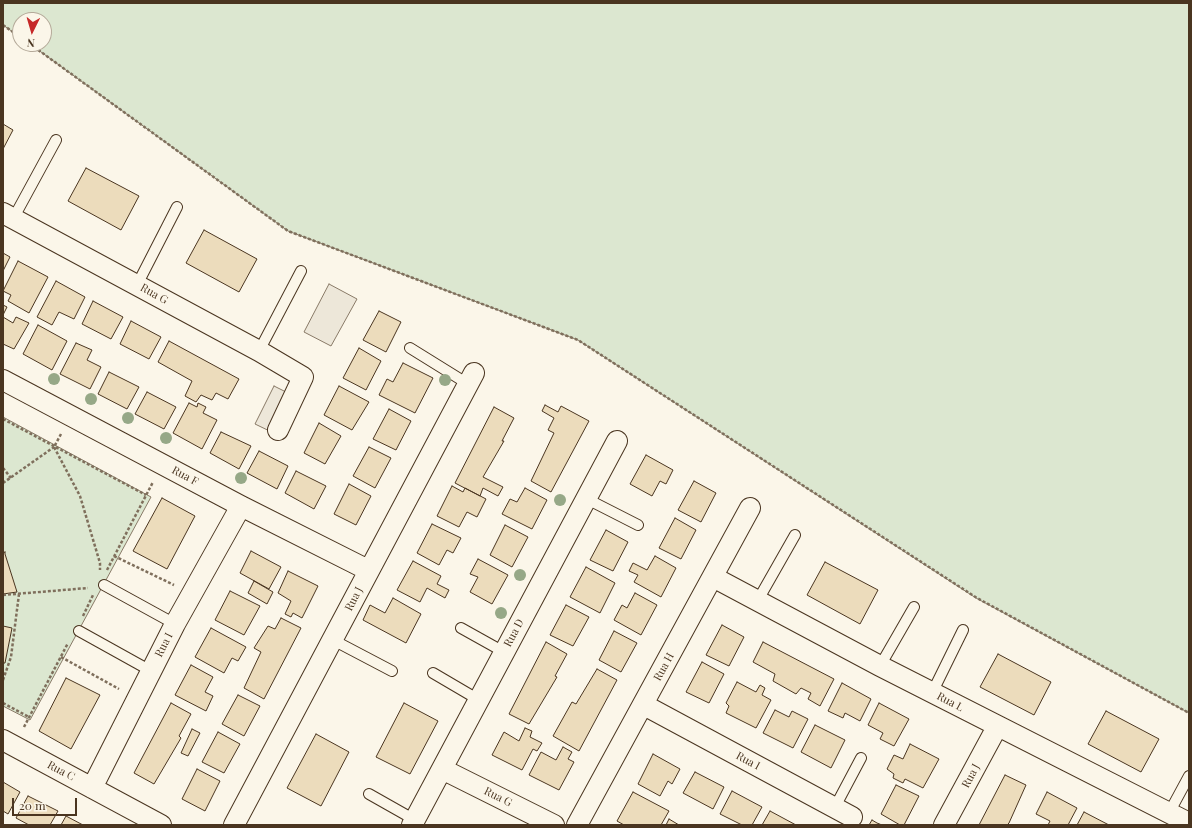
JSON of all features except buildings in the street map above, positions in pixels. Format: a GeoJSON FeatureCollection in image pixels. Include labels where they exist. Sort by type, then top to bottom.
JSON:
{"type":"FeatureCollection","features":[{"type":"Feature","properties":{"kind":"street","name":"Rua G"},"geometry":{"type":"LineString","coordinates":[[8,216],[259,351],[303,377],[278,430]]}},
{"type":"Feature","properties":{"kind":"street","name":"Rua J"},"geometry":{"type":"LineString","coordinates":[[234,825],[471,378]]}},
{"type":"Feature","properties":{"kind":"street","name":"Rua F"},"geometry":{"type":"LineString","coordinates":[[3,380],[241,506],[368,570]]}},
{"type":"Feature","properties":{"kind":"street","name":"Rua D"},"geometry":{"type":"LineString","coordinates":[[413,823],[616,441]]}},
{"type":"Feature","properties":{"kind":"street","name":"Rua I"},"geometry":{"type":"LineString","coordinates":[[92,788],[174,624],[241,506]]}},
{"type":"Feature","properties":{"kind":"street","name":"Rua H"},"geometry":{"type":"LineString","coordinates":[[577,825],[644,705],[750,508]]}},
{"type":"Feature","properties":{"kind":"street","name":"Rua L"},"geometry":{"type":"LineString","coordinates":[[713,577],[997,727],[1189,823]]}},
{"type":"Feature","properties":{"kind":"street","name":"Rua I"},"geometry":{"type":"LineString","coordinates":[[644,705],[852,817]]}},
{"type":"Feature","properties":{"kind":"street","name":"Rua J"},"geometry":{"type":"LineString","coordinates":[[944,825],[997,727]]}},
{"type":"Feature","properties":{"kind":"street","name":"Rua C"},"geometry":{"type":"LineString","coordinates":[[8,743],[161,825]]}},
{"type":"Feature","properties":{"kind":"street","name":"Rua G"},"geometry":{"type":"LineString","coordinates":[[442,769],[554,825]]}},
{"type":"Feature","properties":{"kind":"lane"},"geometry":{"type":"LineString","coordinates":[[8,216],[56,140]]}},
{"type":"Feature","properties":{"kind":"lane"},"geometry":{"type":"LineString","coordinates":[[137,285],[176,207]]}},
{"type":"Feature","properties":{"kind":"lane"},"geometry":{"type":"LineString","coordinates":[[259,351],[301,271]]}},
{"type":"Feature","properties":{"kind":"lane"},"geometry":{"type":"LineString","coordinates":[[410,348],[471,378]]}},
{"type":"Feature","properties":{"kind":"lane"},"geometry":{"type":"LineString","coordinates":[[585,498],[638,525]]}},
{"type":"Feature","properties":{"kind":"lane"},"geometry":{"type":"LineString","coordinates":[[758,600],[795,535]]}},
{"type":"Feature","properties":{"kind":"lane"},"geometry":{"type":"LineString","coordinates":[[103,579],[174,624]]}},
{"type":"Feature","properties":{"kind":"lane"},"geometry":{"type":"LineString","coordinates":[[880,666],[914,607]]}},
{"type":"Feature","properties":{"kind":"lane"},"geometry":{"type":"LineString","coordinates":[[461,628],[504,652]]}},
{"type":"Feature","properties":{"kind":"lane"},"geometry":{"type":"LineString","coordinates":[[77,630],[151,671]]}},
{"type":"Feature","properties":{"kind":"lane"},"geometry":{"type":"LineString","coordinates":[[932,693],[963,630]]}},
{"type":"Feature","properties":{"kind":"lane"},"geometry":{"type":"LineString","coordinates":[[333,640],[392,671]]}},
{"type":"Feature","properties":{"kind":"lane"},"geometry":{"type":"LineString","coordinates":[[434,673],[479,700]]}},
{"type":"Feature","properties":{"kind":"lane"},"geometry":{"type":"LineString","coordinates":[[835,807],[861,758]]}},
{"type":"Feature","properties":{"kind":"lane"},"geometry":{"type":"LineString","coordinates":[[1169,813],[1189,776]]}},
{"type":"Feature","properties":{"kind":"lane"},"geometry":{"type":"LineString","coordinates":[[369,794],[413,823]]}},
{"type":"Feature","properties":{"kind":"path"},"geometry":{"type":"LineString","coordinates":[[3,25],[12,31]]}},
{"type":"Feature","properties":{"kind":"path"},"geometry":{"type":"LineString","coordinates":[[41,52],[288,231],[578,340],[976,598],[1189,713]]}},
{"type":"Feature","properties":{"kind":"path"},"geometry":{"type":"LineString","coordinates":[[3,483],[54,447],[71,416]]}},
{"type":"Feature","properties":{"kind":"path"},"geometry":{"type":"LineString","coordinates":[[3,420],[146,495]]}},
{"type":"Feature","properties":{"kind":"path"},"geometry":{"type":"LineString","coordinates":[[54,447],[80,496],[100,563],[103,579]]}},
{"type":"Feature","properties":{"kind":"path"},"geometry":{"type":"LineString","coordinates":[[103,579],[162,464]]}},
{"type":"Feature","properties":{"kind":"path"},"geometry":{"type":"LineString","coordinates":[[3,468],[11,478]]}},
{"type":"Feature","properties":{"kind":"path"},"geometry":{"type":"LineString","coordinates":[[114,556],[191,593]]}},
{"type":"Feature","properties":{"kind":"path"},"geometry":{"type":"LineString","coordinates":[[3,595],[90,588]]}},
{"type":"Feature","properties":{"kind":"path"},"geometry":{"type":"LineString","coordinates":[[3,680],[11,657],[19,594]]}},
{"type":"Feature","properties":{"kind":"path"},"geometry":{"type":"LineString","coordinates":[[8,743],[29,717],[77,630],[94,594]]}},
{"type":"Feature","properties":{"kind":"path"},"geometry":{"type":"LineString","coordinates":[[61,657],[137,699]]}},
{"type":"Feature","properties":{"kind":"path"},"geometry":{"type":"LineString","coordinates":[[3,703],[29,717]]}},
{"type":"Feature","properties":{"kind":"green space"},"geometry":{"type":"Polygon","coordinates":[[[3,3],[1189,3],[1189,713],[976,598],[578,340],[288,231],[41,52],[52,52],[52,12],[12,12],[12,31],[3,25],[3,3]]]}},
{"type":"Feature","properties":{"kind":"green space"},"geometry":{"type":"Polygon","coordinates":[[[3,417],[151,497],[30,720],[3,706],[3,417]]]}},
{"type":"Feature","properties":{"kind":"shaded area"},"geometry":{"type":"Polygon","coordinates":[[[329,284],[357,299],[331,346],[304,332],[329,284]]]}},
{"type":"Feature","properties":{"kind":"shaded area"},"geometry":{"type":"Polygon","coordinates":[[[274,386],[302,400],[282,437],[255,424],[274,386]]]}}]}
